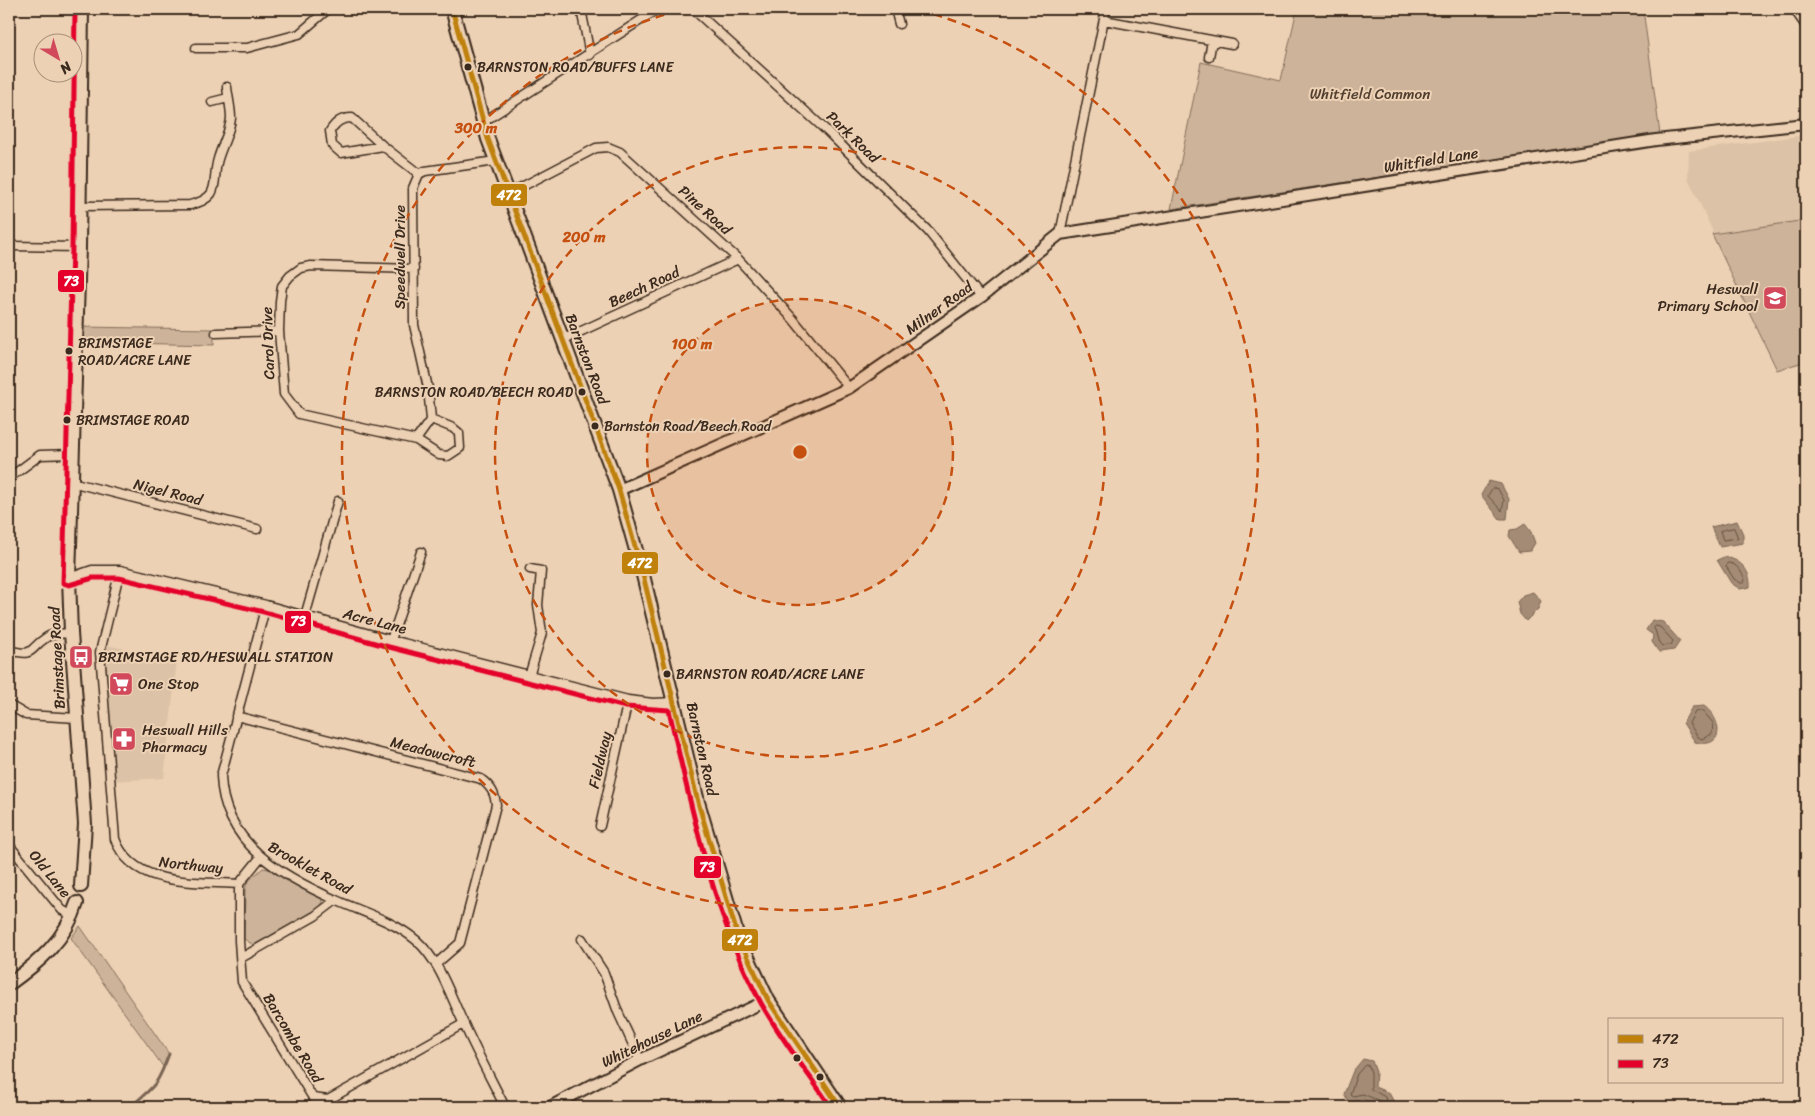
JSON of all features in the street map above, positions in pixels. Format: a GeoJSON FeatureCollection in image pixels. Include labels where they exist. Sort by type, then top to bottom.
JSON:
{"type":"FeatureCollection","features":[{"type":"Feature","properties":{"kind":"main road","name":"Brimstage Road"},"geometry":{"type":"LineString","coordinates":[[81,886],[85,824],[70,633],[69,578],[80,206],[82,9]]}},
{"type":"Feature","properties":{"kind":"main road","name":"Barnston Road"},"geometry":{"type":"LineString","coordinates":[[452,9],[483,122],[496,161],[619,490],[724,895],[744,952],[768,1000],[840,1107]]}},
{"type":"Feature","properties":{"kind":"main road"},"geometry":{"type":"LineString","coordinates":[[9,984],[48,954],[73,916],[77,903]]}},
{"type":"Feature","properties":{"kind":"street"},"geometry":{"type":"LineString","coordinates":[[196,48],[247,48],[299,34],[328,9]]}},
{"type":"Feature","properties":{"kind":"street"},"geometry":{"type":"LineString","coordinates":[[581,9],[590,55]]}},
{"type":"Feature","properties":{"kind":"street"},"geometry":{"type":"LineString","coordinates":[[483,122],[590,55],[658,9]]}},
{"type":"Feature","properties":{"kind":"street","name":"Park Road"},"geometry":{"type":"LineString","coordinates":[[693,9],[828,132],[928,231],[981,297]]}},
{"type":"Feature","properties":{"kind":"street"},"geometry":{"type":"LineString","coordinates":[[896,9],[899,24]]}},
{"type":"Feature","properties":{"kind":"street"},"geometry":{"type":"LineString","coordinates":[[1060,234],[1106,9]]}},
{"type":"Feature","properties":{"kind":"street"},"geometry":{"type":"LineString","coordinates":[[1794,9],[1806,26]]}},
{"type":"Feature","properties":{"kind":"street"},"geometry":{"type":"LineString","coordinates":[[1104,20],[1232,44]]}},
{"type":"Feature","properties":{"kind":"street"},"geometry":{"type":"LineString","coordinates":[[1208,57],[1212,41]]}},
{"type":"Feature","properties":{"kind":"street"},"geometry":{"type":"LineString","coordinates":[[80,206],[190,206],[200,203],[215,188],[218,161],[231,118],[227,87]]}},
{"type":"Feature","properties":{"kind":"street"},"geometry":{"type":"LineString","coordinates":[[212,102],[228,98]]}},
{"type":"Feature","properties":{"kind":"street"},"geometry":{"type":"LineString","coordinates":[[383,146],[341,153],[332,145],[330,131],[334,124],[344,118],[352,118],[383,146],[419,174],[448,166],[496,161]]}},
{"type":"Feature","properties":{"kind":"street","name":"Whitfield Lane"},"geometry":{"type":"LineString","coordinates":[[1060,234],[1656,140],[1806,124]]}},
{"type":"Feature","properties":{"kind":"street","name":"Pine Road"},"geometry":{"type":"LineString","coordinates":[[508,194],[596,148],[608,147],[620,152],[738,259],[793,319],[849,388]]}},
{"type":"Feature","properties":{"kind":"street","name":"Speedwell Drive"},"geometry":{"type":"LineString","coordinates":[[419,174],[413,188],[414,325],[428,388],[431,419]]}},
{"type":"Feature","properties":{"kind":"street","name":"Milner Road"},"geometry":{"type":"LineString","coordinates":[[619,490],[849,388],[981,297],[1060,234]]}},
{"type":"Feature","properties":{"kind":"street"},"geometry":{"type":"LineString","coordinates":[[9,246],[79,246]]}},
{"type":"Feature","properties":{"kind":"street","name":"Beech Road"},"geometry":{"type":"LineString","coordinates":[[562,340],[738,259]]}},
{"type":"Feature","properties":{"kind":"street","name":"Carol Drive"},"geometry":{"type":"LineString","coordinates":[[414,269],[311,266],[301,268],[282,286],[279,331],[284,394],[299,414],[416,440]]}},
{"type":"Feature","properties":{"kind":"street"},"geometry":{"type":"LineString","coordinates":[[216,333],[279,331]]}},
{"type":"Feature","properties":{"kind":"street"},"geometry":{"type":"LineString","coordinates":[[431,419],[454,428],[459,433],[460,448],[448,456],[440,455],[416,440],[431,419]]}},
{"type":"Feature","properties":{"kind":"street"},"geometry":{"type":"LineString","coordinates":[[9,478],[40,455],[72,454]]}},
{"type":"Feature","properties":{"kind":"street","name":"Nigel Road"},"geometry":{"type":"LineString","coordinates":[[71,482],[257,529]]}},
{"type":"Feature","properties":{"kind":"street"},"geometry":{"type":"LineString","coordinates":[[306,616],[338,501]]}},
{"type":"Feature","properties":{"kind":"street"},"geometry":{"type":"LineString","coordinates":[[391,640],[421,552]]}},
{"type":"Feature","properties":{"kind":"street"},"geometry":{"type":"LineString","coordinates":[[530,569],[541,571],[538,605],[542,633],[530,673]]}},
{"type":"Feature","properties":{"kind":"street","name":"Acre Lane"},"geometry":{"type":"LineString","coordinates":[[69,578],[92,570],[120,570],[266,605],[391,640],[530,673],[628,700],[653,703],[675,702]]}},
{"type":"Feature","properties":{"kind":"street","name":"Northway"},"geometry":{"type":"LineString","coordinates":[[120,570],[100,652],[115,839],[118,846],[129,863],[158,878],[239,884],[260,858]]}},
{"type":"Feature","properties":{"kind":"street","name":"Brooklet Road"},"geometry":{"type":"LineString","coordinates":[[266,605],[221,776],[221,790],[231,821],[240,836],[260,858],[336,900],[385,920],[416,941],[436,964],[463,1024],[506,1107]]}},
{"type":"Feature","properties":{"kind":"street"},"geometry":{"type":"LineString","coordinates":[[9,650],[24,654],[30,652],[47,637],[70,633]]}},
{"type":"Feature","properties":{"kind":"street","name":"Fieldway"},"geometry":{"type":"LineString","coordinates":[[600,826],[628,700]]}},
{"type":"Feature","properties":{"kind":"street"},"geometry":{"type":"LineString","coordinates":[[9,706],[26,715],[77,718]]}},
{"type":"Feature","properties":{"kind":"street","name":"Meadowcroft"},"geometry":{"type":"LineString","coordinates":[[236,716],[481,779],[490,786],[495,795],[496,805],[460,943],[436,964]]}},
{"type":"Feature","properties":{"kind":"street","name":"Old Lane"},"geometry":{"type":"LineString","coordinates":[[9,845],[62,910],[73,916]]}},
{"type":"Feature","properties":{"kind":"street","name":"Barcombe Road"},"geometry":{"type":"LineString","coordinates":[[239,884],[239,941],[242,982],[313,1098],[328,1100],[463,1024]]}},
{"type":"Feature","properties":{"kind":"street"},"geometry":{"type":"LineString","coordinates":[[241,958],[315,916],[336,900]]}},
{"type":"Feature","properties":{"kind":"street"},"geometry":{"type":"LineString","coordinates":[[582,939],[604,973],[618,1012],[640,1060]]}},
{"type":"Feature","properties":{"kind":"street","name":"Whitehouse Lane"},"geometry":{"type":"LineString","coordinates":[[550,1107],[640,1060],[768,1000]]}},
{"type":"Feature","properties":{"kind":"shaded area","name":"Heswall Primary School"},"geometry":{"type":"Polygon","coordinates":[[[1806,135],[1806,363],[1777,370],[1688,178],[1689,151],[1806,135]]]}},
{"type":"Feature","properties":{"kind":"shaded area"},"geometry":{"type":"Polygon","coordinates":[[[106,645],[177,660],[164,778],[111,781],[106,645]]]}},
{"type":"Feature","properties":{"kind":"green space","name":"Whitfield Common"},"geometry":{"type":"Polygon","coordinates":[[[1297,9],[1643,9],[1660,134],[1171,209],[1201,62],[1281,80],[1297,9]]]}},
{"type":"Feature","properties":{"kind":"green space"},"geometry":{"type":"Polygon","coordinates":[[[1806,220],[1806,361],[1777,370],[1712,234],[1806,220]]]}},
{"type":"Feature","properties":{"kind":"green space"},"geometry":{"type":"Polygon","coordinates":[[[79,327],[214,329],[214,345],[78,342],[79,327]]]}},
{"type":"Feature","properties":{"kind":"green space"},"geometry":{"type":"Polygon","coordinates":[[[263,868],[273,870],[320,896],[323,902],[319,909],[255,946],[244,939],[245,890],[247,882],[263,868]]]}},
{"type":"Feature","properties":{"kind":"green space"},"geometry":{"type":"Polygon","coordinates":[[[80,926],[169,1054],[164,1068],[71,938],[80,926]]]}},
{"type":"Feature","properties":{"kind":"water"},"geometry":{"type":"Polygon","coordinates":[[[1489,481],[1501,484],[1509,499],[1507,519],[1500,519],[1481,495],[1489,481]]]}},
{"type":"Feature","properties":{"kind":"water"},"geometry":{"type":"Polygon","coordinates":[[[1737,521],[1743,534],[1743,543],[1720,547],[1711,527],[1737,521]]]}},
{"type":"Feature","properties":{"kind":"water"},"geometry":{"type":"Polygon","coordinates":[[[1525,524],[1531,532],[1535,543],[1530,551],[1519,552],[1509,536],[1510,530],[1517,529],[1525,524]]]}},
{"type":"Feature","properties":{"kind":"water"},"geometry":{"type":"Polygon","coordinates":[[[1724,557],[1735,560],[1743,566],[1749,575],[1750,587],[1740,589],[1731,583],[1717,560],[1724,557]]]}},
{"type":"Feature","properties":{"kind":"water"},"geometry":{"type":"Polygon","coordinates":[[[1533,592],[1541,601],[1538,609],[1526,621],[1520,614],[1517,602],[1523,595],[1533,592]]]}},
{"type":"Feature","properties":{"kind":"water"},"geometry":{"type":"Polygon","coordinates":[[[1652,620],[1663,622],[1680,641],[1674,650],[1659,652],[1652,642],[1653,635],[1646,630],[1652,620]]]}},
{"type":"Feature","properties":{"kind":"water"},"geometry":{"type":"Polygon","coordinates":[[[1704,706],[1715,719],[1718,732],[1712,742],[1695,742],[1683,723],[1692,707],[1704,706]]]}},
{"type":"Feature","properties":{"kind":"water"},"geometry":{"type":"Polygon","coordinates":[[[1363,1059],[1372,1061],[1376,1072],[1375,1087],[1389,1093],[1394,1102],[1391,1107],[1382,1107],[1362,1099],[1350,1103],[1344,1094],[1353,1071],[1363,1059]]]}},
{"type":"Feature","properties":{"kind":"waterway"},"geometry":{"type":"LineString","coordinates":[[130,1107],[154,1085],[169,1054]]}},
{"type":"Feature","properties":{"kind":"transit line","name":"73"},"geometry":{"type":"LineString","coordinates":[[75,9],[72,247],[63,583],[69,585],[93,578],[119,578],[264,612],[389,647],[626,707],[669,710],[705,860],[729,934],[761,1003],[786,1043],[831,1107]]}},
{"type":"Feature","properties":{"kind":"transit line","name":"472"},"geometry":{"type":"LineString","coordinates":[[452,9],[488,139],[619,490],[643,575],[698,802],[737,934],[768,1000],[840,1107]]}},
{"type":"Feature","properties":{"kind":"place","name":"BARNSTON ROAD/BUFFS LANE"},"geometry":{"type":"Point","coordinates":[468,67]}},
{"type":"Feature","properties":{"kind":"place","name":"Heswall Primary School"},"geometry":{"type":"Point","coordinates":[1775,298]}},
{"type":"Feature","properties":{"kind":"place","name":"BRIMSTAGE ROAD/ACRE LANE"},"geometry":{"type":"Point","coordinates":[69,351]}},
{"type":"Feature","properties":{"kind":"place","name":"BARNSTON ROAD/BEECH ROAD"},"geometry":{"type":"Point","coordinates":[582,392]}},
{"type":"Feature","properties":{"kind":"place","name":"BRIMSTAGE ROAD"},"geometry":{"type":"Point","coordinates":[67,420]}},
{"type":"Feature","properties":{"kind":"place","name":"Barnston Road/Beech Road"},"geometry":{"type":"Point","coordinates":[595,426]}},
{"type":"Feature","properties":{"kind":"place","name":"BRIMSTAGE RD/HESWALL STATION"},"geometry":{"type":"Point","coordinates":[81,657]}},
{"type":"Feature","properties":{"kind":"place","name":"BARNSTON ROAD/ACRE LANE"},"geometry":{"type":"Point","coordinates":[667,674]}},
{"type":"Feature","properties":{"kind":"place","name":"One Stop"},"geometry":{"type":"Point","coordinates":[121,684]}},
{"type":"Feature","properties":{"kind":"place","name":"Heswall Hills Pharmacy"},"geometry":{"type":"Point","coordinates":[124,739]}}]}
